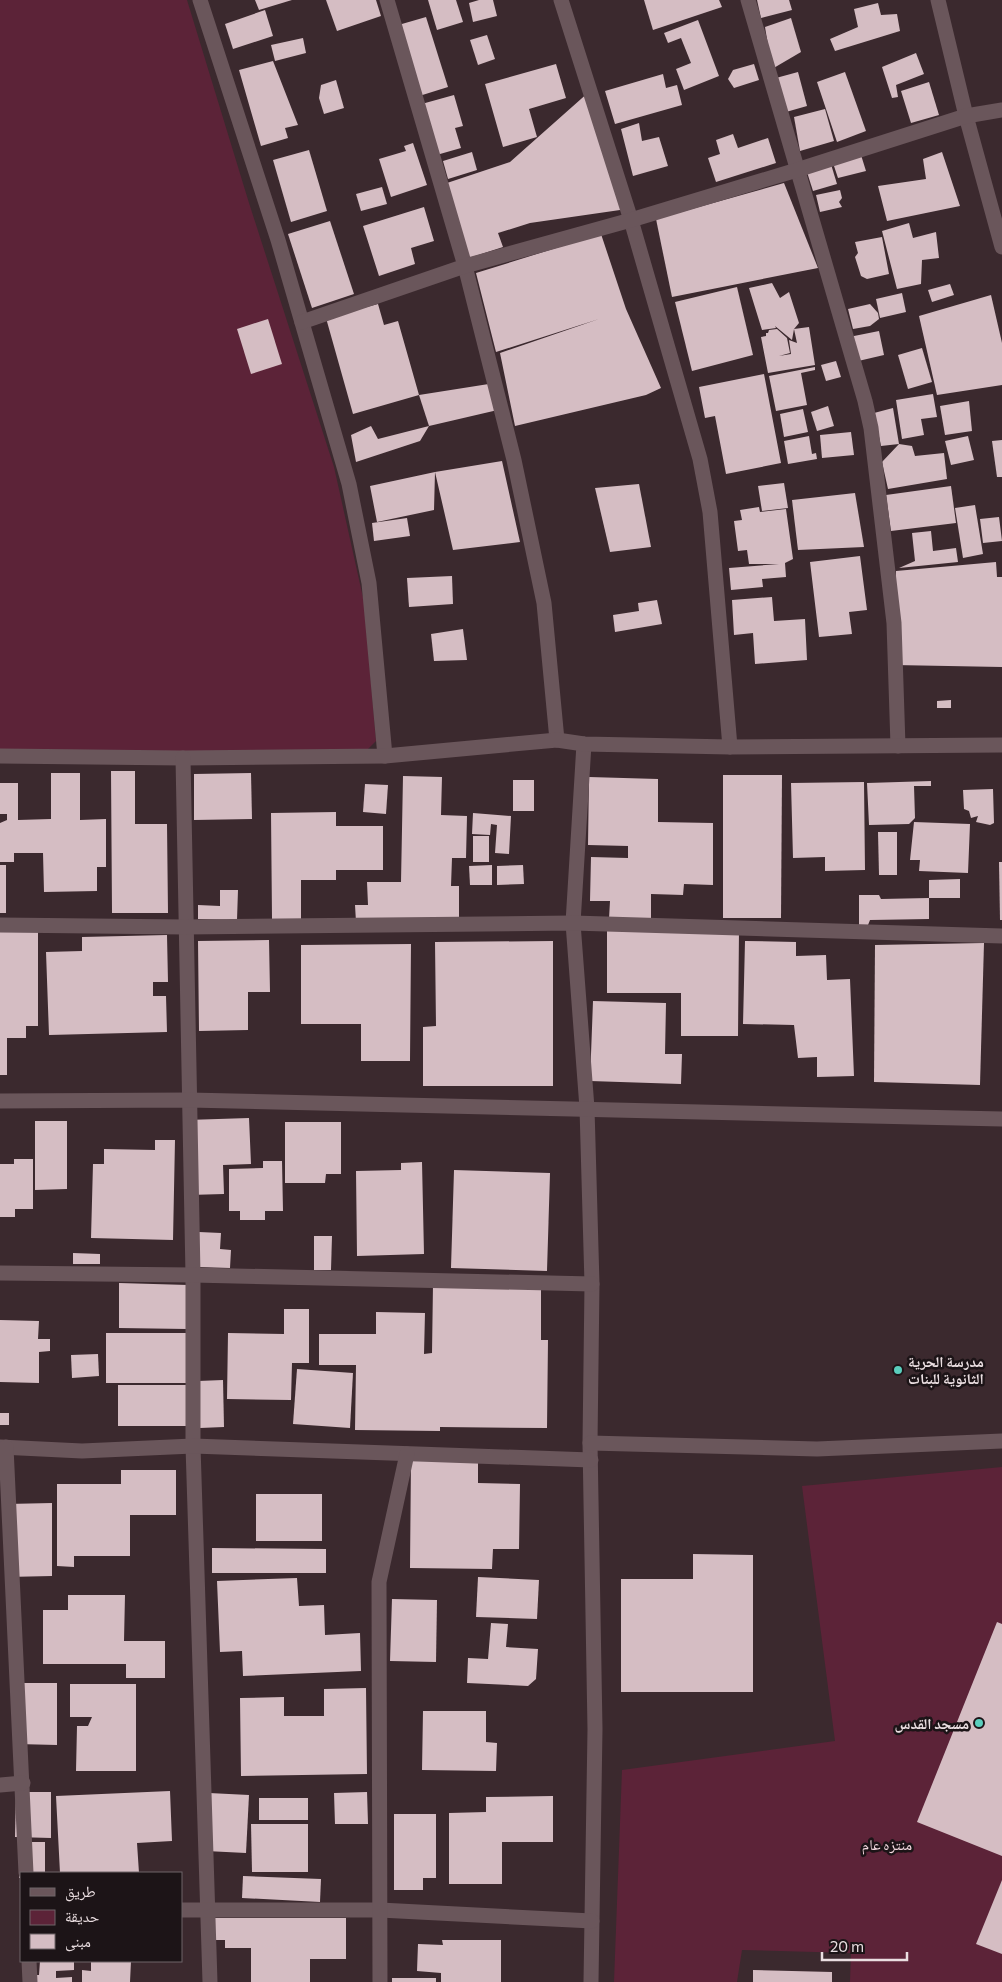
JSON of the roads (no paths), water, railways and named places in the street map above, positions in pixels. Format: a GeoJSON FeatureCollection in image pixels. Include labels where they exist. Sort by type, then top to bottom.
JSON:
{"type":"FeatureCollection","features":[{"type":"Feature","properties":{"kind":"street"},"geometry":{"type":"LineString","coordinates":[[200,0],[278,240],[349,484],[367,574],[385,756]]}},
{"type":"Feature","properties":{"kind":"street"},"geometry":{"type":"LineString","coordinates":[[387,0],[465,266],[514,460],[544,603],[557,740]]}},
{"type":"Feature","properties":{"kind":"street"},"geometry":{"type":"LineString","coordinates":[[562,0],[631,220],[700,460],[710,512],[730,747]]}},
{"type":"Feature","properties":{"kind":"street"},"geometry":{"type":"LineString","coordinates":[[748,0],[866,401],[871,428],[894,623],[898,746]]}},
{"type":"Feature","properties":{"kind":"street"},"geometry":{"type":"LineString","coordinates":[[938,0],[966,116],[1002,247]]}},
{"type":"Feature","properties":{"kind":"street"},"geometry":{"type":"LineString","coordinates":[[302,322],[465,266],[631,220],[966,116],[1002,110]]}},
{"type":"Feature","properties":{"kind":"street"},"geometry":{"type":"LineString","coordinates":[[0,756],[183,758],[385,756],[557,740],[584,744],[730,747],[1002,745]]}},
{"type":"Feature","properties":{"kind":"street"},"geometry":{"type":"LineString","coordinates":[[584,744],[573,923],[587,1108],[592,1284],[590,1443],[595,1729],[591,1982]]}},
{"type":"Feature","properties":{"kind":"street"},"geometry":{"type":"LineString","coordinates":[[183,758],[193,1275],[193,1446],[206,1911],[210,1982]]}},
{"type":"Feature","properties":{"kind":"street"},"geometry":{"type":"LineString","coordinates":[[0,925],[185,927],[573,923],[1002,936]]}},
{"type":"Feature","properties":{"kind":"street"},"geometry":{"type":"LineString","coordinates":[[0,1101],[189,1100],[1002,1119]]}},
{"type":"Feature","properties":{"kind":"street"},"geometry":{"type":"LineString","coordinates":[[0,1273],[193,1275],[592,1284]]}},
{"type":"Feature","properties":{"kind":"street"},"geometry":{"type":"LineString","coordinates":[[590,1443],[817,1449],[1002,1441]]}},
{"type":"Feature","properties":{"kind":"street"},"geometry":{"type":"LineString","coordinates":[[26,1872],[23,1783],[3,1447],[82,1451],[193,1446],[591,1460]]}},
{"type":"Feature","properties":{"kind":"street"},"geometry":{"type":"LineString","coordinates":[[380,1982],[379,1582],[407,1454]]}},
{"type":"Feature","properties":{"kind":"street"},"geometry":{"type":"LineString","coordinates":[[0,1785],[23,1783]]}},
{"type":"Feature","properties":{"kind":"street"},"geometry":{"type":"LineString","coordinates":[[182,1910],[380,1910],[592,1921]]}},
{"type":"Feature","properties":{"kind":"street"},"geometry":{"type":"LineString","coordinates":[[29,1962],[30,1982]]}},
{"type":"Feature","properties":{"kind":"place","name":"مدرسة الحرية الثانوية للبنات"},"geometry":{"type":"Point","coordinates":[898,1370]}},
{"type":"Feature","properties":{"kind":"place","name":"مسجد القدس"},"geometry":{"type":"Point","coordinates":[979,1723]}},
{"type":"Feature","properties":{"kind":"park label","name":"منتزه عام"},"geometry":{"type":"Point","coordinates":[887,1844]}}]}
